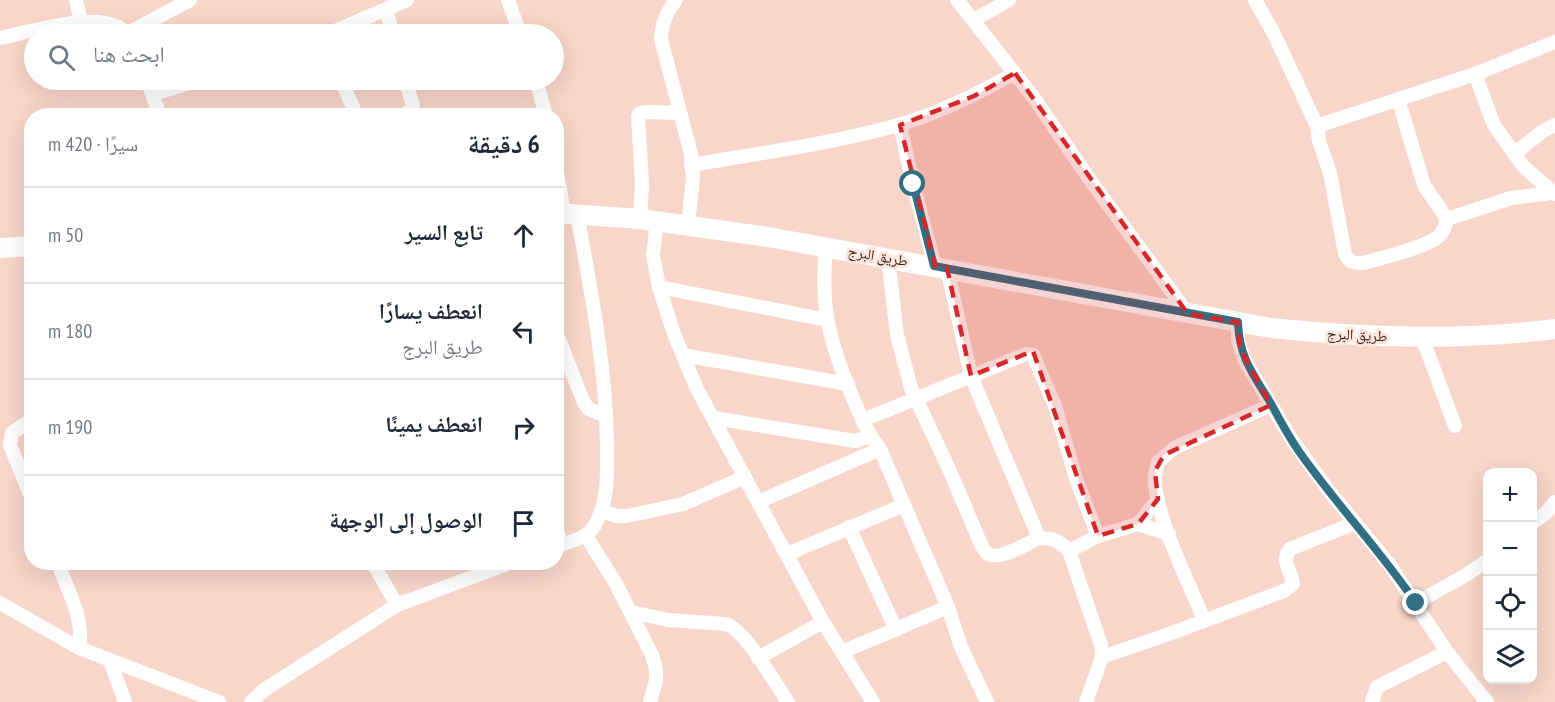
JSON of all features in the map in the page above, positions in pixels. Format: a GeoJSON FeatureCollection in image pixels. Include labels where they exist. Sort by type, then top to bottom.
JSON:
{"type":"FeatureCollection","features":[{"type":"Feature","properties":{"kind":"street"},"geometry":{"type":"LineString","coordinates":[[76,0],[81,22]]}},
{"type":"Feature","properties":{"kind":"street"},"geometry":{"type":"LineString","coordinates":[[146,24],[190,0]]}},
{"type":"Feature","properties":{"kind":"street"},"geometry":{"type":"LineString","coordinates":[[352,24],[407,0]]}},
{"type":"Feature","properties":{"kind":"street"},"geometry":{"type":"LineString","coordinates":[[507,0],[516,24]]}},
{"type":"Feature","properties":{"kind":"street"},"geometry":{"type":"LineString","coordinates":[[676,0],[668,11],[662,26],[661,39],[692,165],[691,208],[688,226]]}},
{"type":"Feature","properties":{"kind":"street"},"geometry":{"type":"LineString","coordinates":[[957,0],[1015,73],[1188,314]]}},
{"type":"Feature","properties":{"kind":"street"},"geometry":{"type":"LineString","coordinates":[[974,20],[1009,0]]}},
{"type":"Feature","properties":{"kind":"street"},"geometry":{"type":"LineString","coordinates":[[1255,0],[1274,34],[1317,126],[1319,141],[1330,173],[1345,255],[1353,263],[1364,263],[1426,244],[1439,236],[1446,226],[1447,219],[1424,185],[1398,99]]}},
{"type":"Feature","properties":{"kind":"street"},"geometry":{"type":"LineString","coordinates":[[386,10],[390,24]]}},
{"type":"Feature","properties":{"kind":"street"},"geometry":{"type":"LineString","coordinates":[[71,24],[81,22],[104,24]]}},
{"type":"Feature","properties":{"kind":"street"},"geometry":{"type":"LineString","coordinates":[[0,39],[24,34]]}},
{"type":"Feature","properties":{"kind":"street"},"geometry":{"type":"LineString","coordinates":[[1317,126],[1475,74],[1555,42]]}},
{"type":"Feature","properties":{"kind":"street"},"geometry":{"type":"LineString","coordinates":[[692,165],[840,139],[900,125],[974,96],[1015,73]]}},
{"type":"Feature","properties":{"kind":"street"},"geometry":{"type":"LineString","coordinates":[[1475,74],[1494,125],[1523,166],[1554,194]]}},
{"type":"Feature","properties":{"kind":"street"},"geometry":{"type":"LineString","coordinates":[[151,90],[157,108]]}},
{"type":"Feature","properties":{"kind":"street"},"geometry":{"type":"LineString","coordinates":[[153,94],[167,90]]}},
{"type":"Feature","properties":{"kind":"street"},"geometry":{"type":"LineString","coordinates":[[345,90],[353,108]]}},
{"type":"Feature","properties":{"kind":"street"},"geometry":{"type":"LineString","coordinates":[[408,90],[413,105],[412,108]]}},
{"type":"Feature","properties":{"kind":"street"},"geometry":{"type":"LineString","coordinates":[[539,90],[544,108]]}},
{"type":"Feature","properties":{"kind":"street"},"geometry":{"type":"LineString","coordinates":[[681,113],[646,112],[638,116],[642,184],[659,287],[683,355],[698,389],[823,622],[873,702]]}},
{"type":"Feature","properties":{"kind":"street"},"geometry":{"type":"LineString","coordinates":[[900,125],[928,241],[941,267],[971,376],[1039,538]]}},
{"type":"Feature","properties":{"kind":"street"},"geometry":{"type":"LineString","coordinates":[[1514,154],[1543,131],[1555,125]]}},
{"type":"Feature","properties":{"kind":"street"},"geometry":{"type":"LineString","coordinates":[[1447,219],[1510,198],[1554,194]]}},
{"type":"Feature","properties":{"kind":"street"},"geometry":{"type":"LineString","coordinates":[[564,544],[586,536],[602,511],[607,492],[606,416],[599,334],[566,214]]}},
{"type":"Feature","properties":{"kind":"street","name":"طريق البرج"},"geometry":{"type":"LineString","coordinates":[[566,214],[649,220],[826,247],[1188,314],[1354,336],[1422,337],[1496,334],[1555,328]]}},
{"type":"Feature","properties":{"kind":"street"},"geometry":{"type":"LineString","coordinates":[[915,262],[928,241]]}},
{"type":"Feature","properties":{"kind":"street"},"geometry":{"type":"LineString","coordinates":[[0,248],[24,247]]}},
{"type":"Feature","properties":{"kind":"street"},"geometry":{"type":"LineString","coordinates":[[826,247],[823,288],[827,320],[836,357],[870,436],[880,449],[948,607],[961,647],[987,702]]}},
{"type":"Feature","properties":{"kind":"street"},"geometry":{"type":"LineString","coordinates":[[888,258],[897,335],[911,388],[986,552],[995,556],[1002,555],[1039,538],[1055,540],[1069,551],[1101,645],[1102,657],[1086,702]]}},
{"type":"Feature","properties":{"kind":"street"},"geometry":{"type":"LineString","coordinates":[[659,287],[827,320]]}},
{"type":"Feature","properties":{"kind":"street"},"geometry":{"type":"LineString","coordinates":[[1238,322],[1240,348],[1299,451],[1389,564],[1447,652],[1487,702]]}},
{"type":"Feature","properties":{"kind":"street"},"geometry":{"type":"LineString","coordinates":[[1422,337],[1455,426]]}},
{"type":"Feature","properties":{"kind":"street"},"geometry":{"type":"LineString","coordinates":[[564,352],[584,403],[589,410],[606,416]]}},
{"type":"Feature","properties":{"kind":"street"},"geometry":{"type":"LineString","coordinates":[[863,420],[1026,354],[1035,357],[1054,406],[1076,479],[1098,536]]}},
{"type":"Feature","properties":{"kind":"street"},"geometry":{"type":"LineString","coordinates":[[683,355],[848,384]]}},
{"type":"Feature","properties":{"kind":"street"},"geometry":{"type":"LineString","coordinates":[[1204,620],[1169,534],[1154,483],[1155,471],[1158,462],[1174,448],[1271,405]]}},
{"type":"Feature","properties":{"kind":"street"},"geometry":{"type":"LineString","coordinates":[[714,418],[855,441],[870,436]]}},
{"type":"Feature","properties":{"kind":"street"},"geometry":{"type":"LineString","coordinates":[[24,425],[12,433],[10,445],[24,479]]}},
{"type":"Feature","properties":{"kind":"street"},"geometry":{"type":"LineString","coordinates":[[758,502],[880,449]]}},
{"type":"Feature","properties":{"kind":"street"},"geometry":{"type":"LineString","coordinates":[[602,511],[617,516],[627,516],[683,504],[745,477]]}},
{"type":"Feature","properties":{"kind":"street"},"geometry":{"type":"LineString","coordinates":[[1138,524],[1158,499]]}},
{"type":"Feature","properties":{"kind":"street"},"geometry":{"type":"LineString","coordinates":[[1534,522],[1555,502]]}},
{"type":"Feature","properties":{"kind":"street"},"geometry":{"type":"LineString","coordinates":[[786,554],[904,505]]}},
{"type":"Feature","properties":{"kind":"street"},"geometry":{"type":"LineString","coordinates":[[1102,657],[1290,588],[1293,580],[1286,563],[1287,552],[1290,549],[1355,523]]}},
{"type":"Feature","properties":{"kind":"street"},"geometry":{"type":"LineString","coordinates":[[1069,551],[1098,536],[1138,524],[1169,534]]}},
{"type":"Feature","properties":{"kind":"street"},"geometry":{"type":"LineString","coordinates":[[849,528],[896,630]]}},
{"type":"Feature","properties":{"kind":"street"},"geometry":{"type":"LineString","coordinates":[[586,536],[609,570],[655,663],[656,681],[650,702]]}},
{"type":"Feature","properties":{"kind":"street"},"geometry":{"type":"LineString","coordinates":[[1416,603],[1483,563]]}},
{"type":"Feature","properties":{"kind":"street"},"geometry":{"type":"LineString","coordinates":[[60,570],[82,633],[79,648]]}},
{"type":"Feature","properties":{"kind":"street"},"geometry":{"type":"LineString","coordinates":[[377,570],[397,605]]}},
{"type":"Feature","properties":{"kind":"street"},"geometry":{"type":"LineString","coordinates":[[251,702],[264,690],[397,605],[491,570]]}},
{"type":"Feature","properties":{"kind":"street"},"geometry":{"type":"LineString","coordinates":[[0,603],[79,648],[219,702]]}},
{"type":"Feature","properties":{"kind":"street"},"geometry":{"type":"LineString","coordinates":[[842,652],[948,607]]}},
{"type":"Feature","properties":{"kind":"street"},"geometry":{"type":"LineString","coordinates":[[631,612],[668,620],[726,624],[739,632],[788,702]]}},
{"type":"Feature","properties":{"kind":"street"},"geometry":{"type":"LineString","coordinates":[[758,658],[823,622]]}},
{"type":"Feature","properties":{"kind":"street"},"geometry":{"type":"LineString","coordinates":[[1372,702],[1377,687],[1447,652]]}},
{"type":"Feature","properties":{"kind":"street"},"geometry":{"type":"LineString","coordinates":[[110,661],[125,702]]}},
{"type":"Feature","properties":{"kind":"highlighted area"},"geometry":{"type":"Polygon","coordinates":[[[1015,73],[1188,314],[1238,322],[1240,348],[1271,405],[1164,455],[1155,471],[1158,499],[1138,524],[1098,536],[1033,351],[971,376],[947,268],[935,266],[900,125],[974,96],[1015,73]]]}},
{"type":"Feature","properties":{"kind":"route"},"geometry":{"type":"LineString","coordinates":[[913,184],[934,266],[1238,322],[1238,340],[1244,358],[1292,441],[1329,491],[1389,564],[1416,603]]}}]}
